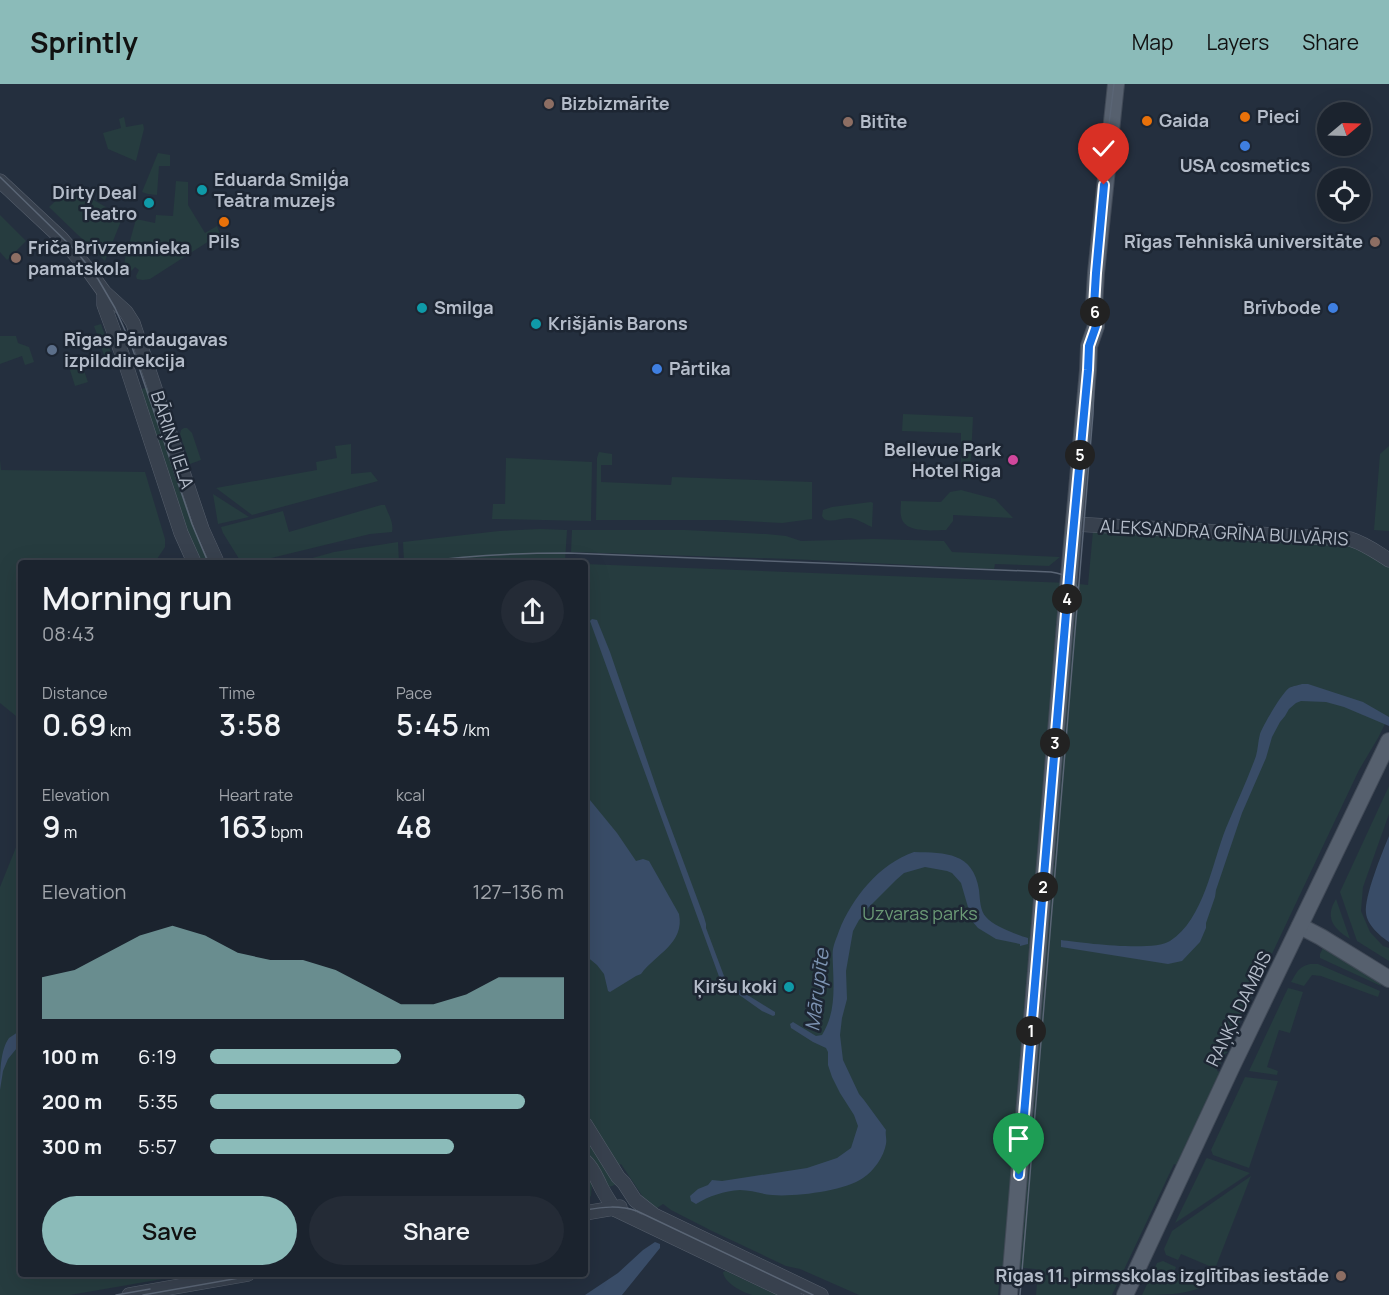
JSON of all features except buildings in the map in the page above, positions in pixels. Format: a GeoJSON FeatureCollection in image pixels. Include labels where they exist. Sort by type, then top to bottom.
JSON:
{"type":"FeatureCollection","features":[{"type":"Feature","properties":{"kind":"main road"},"geometry":{"type":"LineString","coordinates":[[1009,1295],[1089,346],[1096,326],[1094,306],[1096,273],[1116,84]]}},
{"type":"Feature","properties":{"kind":"main road","name":"RAŅĶA DAMBIS"},"geometry":{"type":"LineString","coordinates":[[1125,1295],[1232,1066],[1389,741]]}},
{"type":"Feature","properties":{"kind":"main road"},"geometry":{"type":"LineString","coordinates":[[1300,926],[1389,979]]}},
{"type":"Feature","properties":{"kind":"street","name":"BĀRIŅU IELA"},"geometry":{"type":"LineString","coordinates":[[0,181],[61,238],[104,292],[126,312],[133,323],[202,529],[216,560]]}},
{"type":"Feature","properties":{"kind":"street","name":"BĀRIŅU IELA"},"geometry":{"type":"LineString","coordinates":[[104,292],[104,304],[181,533],[193,560]]}},
{"type":"Feature","properties":{"kind":"street","name":"ALEKSANDRA GRĪNA BULVĀRIS"},"geometry":{"type":"LineString","coordinates":[[1074,524],[1350,539],[1361,542],[1389,560]]}},
{"type":"Feature","properties":{"kind":"street","name":"ALEKSANDRA GRĪNA BULVĀRIS"},"geometry":{"type":"LineString","coordinates":[[1373,549],[1389,549]]}},
{"type":"Feature","properties":{"kind":"street"},"geometry":{"type":"LineString","coordinates":[[588,1129],[618,1177],[636,1200],[654,1215],[821,1295]]}},
{"type":"Feature","properties":{"kind":"street"},"geometry":{"type":"LineString","coordinates":[[588,1164],[614,1209],[794,1295]]}},
{"type":"Feature","properties":{"kind":"street"},"geometry":{"type":"LineString","coordinates":[[588,1213],[614,1209],[636,1200]]}},
{"type":"Feature","properties":{"kind":"street"},"geometry":{"type":"LineString","coordinates":[[129,1295],[231,1277]]}},
{"type":"Feature","properties":{"kind":"green space"},"geometry":{"type":"Polygon","coordinates":[[[124,117],[126,127],[143,124],[144,129],[136,161],[108,149],[103,133],[121,128],[119,119],[124,117]]]}},
{"type":"Feature","properties":{"kind":"green space"},"geometry":{"type":"Polygon","coordinates":[[[158,153],[170,155],[170,166],[159,166],[157,195],[148,194],[142,192],[158,153]]]}},
{"type":"Feature","properties":{"kind":"green space"},"geometry":{"type":"Polygon","coordinates":[[[176,181],[188,182],[188,205],[205,233],[217,226],[220,234],[150,279],[137,279],[139,270],[135,267],[129,273],[124,266],[136,219],[155,223],[156,215],[173,216],[176,181]]]}},
{"type":"Feature","properties":{"kind":"green space"},"geometry":{"type":"Polygon","coordinates":[[[71,187],[123,216],[105,261],[49,207],[71,187]]]}},
{"type":"Feature","properties":{"kind":"green space"},"geometry":{"type":"Polygon","coordinates":[[[0,215],[26,241],[7,260],[0,252],[0,215]]]}},
{"type":"Feature","properties":{"kind":"green space"},"geometry":{"type":"Polygon","coordinates":[[[101,324],[115,364],[111,366],[107,364],[94,326],[101,324]]]}},
{"type":"Feature","properties":{"kind":"green space"},"geometry":{"type":"Polygon","coordinates":[[[0,336],[16,336],[18,343],[29,347],[34,362],[25,365],[22,356],[0,364],[0,336]]]}},
{"type":"Feature","properties":{"kind":"green space"},"geometry":{"type":"Polygon","coordinates":[[[82,365],[88,382],[75,386],[70,370],[82,365]]]}},
{"type":"Feature","properties":{"kind":"green space"},"geometry":{"type":"Polygon","coordinates":[[[148,387],[211,560],[198,560],[186,531],[139,390],[148,387]]]}},
{"type":"Feature","properties":{"kind":"green space"},"geometry":{"type":"Polygon","coordinates":[[[903,414],[973,417],[970,479],[961,479],[961,433],[902,431],[903,414]]]}},
{"type":"Feature","properties":{"kind":"green space"},"geometry":{"type":"Polygon","coordinates":[[[184,428],[192,433],[201,460],[190,464],[180,434],[184,428]]]}},
{"type":"Feature","properties":{"kind":"green space"},"geometry":{"type":"Polygon","coordinates":[[[351,444],[351,474],[371,472],[378,481],[252,515],[216,488],[317,470],[316,462],[337,458],[335,446],[351,444]]]}},
{"type":"Feature","properties":{"kind":"green space"},"geometry":{"type":"Polygon","coordinates":[[[1389,446],[1389,531],[1374,530],[1380,454],[1389,446]]]}},
{"type":"Feature","properties":{"kind":"green space"},"geometry":{"type":"Polygon","coordinates":[[[599,452],[612,454],[612,465],[601,465],[601,482],[671,485],[672,477],[812,482],[812,519],[782,523],[724,520],[596,520],[599,452]]]}},
{"type":"Feature","properties":{"kind":"green space"},"geometry":{"type":"Polygon","coordinates":[[[506,458],[592,462],[591,521],[492,519],[493,504],[505,504],[506,458]]]}},
{"type":"Feature","properties":{"kind":"green space"},"geometry":{"type":"Polygon","coordinates":[[[0,460],[1,470],[145,472],[165,539],[165,547],[156,560],[18,560],[18,718],[0,703],[0,460]]]}},
{"type":"Feature","properties":{"kind":"green space"},"geometry":{"type":"Polygon","coordinates":[[[961,490],[995,499],[1013,518],[953,515],[953,521],[946,530],[919,530],[903,522],[901,501],[941,502],[950,492],[961,490]]]}},
{"type":"Feature","properties":{"kind":"green space"},"geometry":{"type":"Polygon","coordinates":[[[213,494],[249,517],[218,524],[213,494]]]}},
{"type":"Feature","properties":{"kind":"green space"},"geometry":{"type":"Polygon","coordinates":[[[873,503],[872,527],[852,518],[830,521],[822,516],[823,510],[832,507],[873,503]]]}},
{"type":"Feature","properties":{"kind":"green space"},"geometry":{"type":"Polygon","coordinates":[[[381,505],[385,505],[392,525],[392,532],[370,534],[263,560],[240,560],[221,527],[283,511],[289,532],[381,505]]]}},
{"type":"Feature","properties":{"kind":"green space"},"geometry":{"type":"Polygon","coordinates":[[[567,530],[565,560],[404,560],[403,542],[499,531],[567,530]]]}},
{"type":"Feature","properties":{"kind":"green space"},"geometry":{"type":"Polygon","coordinates":[[[572,530],[685,530],[766,534],[786,536],[801,541],[873,539],[944,541],[952,552],[1060,557],[1049,566],[995,564],[994,569],[791,559],[571,552],[572,530]]]}},
{"type":"Feature","properties":{"kind":"green space","name":"Uzvaras parks"},"geometry":{"type":"Polygon","coordinates":[[[1093,531],[1342,544],[1361,548],[1389,565],[1389,716],[1359,770],[1226,1051],[1228,1052],[1217,1071],[1220,1072],[1112,1295],[1036,1295],[1038,1270],[1001,1266],[998,1295],[859,1295],[800,1269],[786,1266],[712,1231],[663,1204],[657,1208],[643,1197],[621,1164],[610,1171],[617,1183],[608,1187],[592,1183],[591,1196],[588,1198],[588,564],[1088,585],[1093,531]]]}},
{"type":"Feature","properties":{"kind":"green space"},"geometry":{"type":"Polygon","coordinates":[[[398,542],[399,560],[305,560],[334,552],[398,542]]]}},
{"type":"Feature","properties":{"kind":"green space"},"geometry":{"type":"Polygon","coordinates":[[[1389,786],[1389,814],[1363,887],[1361,911],[1370,932],[1383,946],[1389,948],[1389,961],[1357,941],[1340,892],[1389,786]]]}},
{"type":"Feature","properties":{"kind":"green space"},"geometry":{"type":"Polygon","coordinates":[[[18,842],[18,1277],[174,1277],[70,1295],[0,1295],[0,887],[18,842]]]}},
{"type":"Feature","properties":{"kind":"green space"},"geometry":{"type":"Polygon","coordinates":[[[1336,899],[1350,939],[1332,922],[1332,906],[1336,899]]]}},
{"type":"Feature","properties":{"kind":"green space"},"geometry":{"type":"Polygon","coordinates":[[[1323,948],[1374,978],[1380,982],[1381,986],[1320,958],[1323,948]]]}},
{"type":"Feature","properties":{"kind":"green space"},"geometry":{"type":"Polygon","coordinates":[[[1318,964],[1380,991],[1378,997],[1321,976],[1312,975],[1304,986],[1291,982],[1300,968],[1318,964]]]}},
{"type":"Feature","properties":{"kind":"green space"},"geometry":{"type":"Polygon","coordinates":[[[1288,988],[1303,992],[1290,1033],[1279,1030],[1267,1067],[1278,1071],[1277,1075],[1249,1071],[1288,988]]]}},
{"type":"Feature","properties":{"kind":"green space"},"geometry":{"type":"Polygon","coordinates":[[[1245,1077],[1278,1081],[1249,1168],[1213,1155],[1211,1150],[1245,1077]]]}},
{"type":"Feature","properties":{"kind":"green space"},"geometry":{"type":"Polygon","coordinates":[[[1206,1159],[1250,1173],[1175,1223],[1206,1159]]]}},
{"type":"Feature","properties":{"kind":"green space"},"geometry":{"type":"Polygon","coordinates":[[[1251,1176],[1213,1274],[1214,1268],[1181,1254],[1178,1260],[1166,1255],[1164,1249],[1172,1231],[1251,1176]]]}},
{"type":"Feature","properties":{"kind":"green space"},"geometry":{"type":"Polygon","coordinates":[[[1163,1261],[1176,1267],[1174,1272],[1201,1284],[1204,1279],[1210,1282],[1187,1292],[1142,1295],[1157,1263],[1163,1261]]]}},
{"type":"Feature","properties":{"kind":"green space"},"geometry":{"type":"Polygon","coordinates":[[[726,1271],[777,1295],[752,1295],[743,1292],[727,1280],[723,1272],[726,1271]]]}},
{"type":"Feature","properties":{"kind":"water"},"geometry":{"type":"Polygon","coordinates":[[[597,620],[610,652],[724,976],[733,986],[775,1012],[773,1016],[762,1011],[721,982],[590,621],[597,620]]]}},
{"type":"Feature","properties":{"kind":"water"},"geometry":{"type":"Polygon","coordinates":[[[1302,684],[1363,702],[1389,717],[1389,726],[1326,702],[1301,701],[1289,709],[1272,737],[1266,758],[1242,813],[1200,942],[1182,961],[1168,964],[1061,947],[1061,940],[1117,946],[1149,946],[1170,941],[1182,931],[1199,905],[1206,889],[1226,828],[1256,756],[1262,730],[1286,691],[1302,684]]]}},
{"type":"Feature","properties":{"kind":"water"},"geometry":{"type":"Polygon","coordinates":[[[588,798],[636,861],[643,859],[649,861],[679,914],[680,924],[674,940],[641,974],[610,992],[604,974],[588,958],[588,798]]]}},
{"type":"Feature","properties":{"kind":"water"},"geometry":{"type":"Polygon","coordinates":[[[1389,836],[1389,942],[1371,926],[1366,906],[1389,836]]]}},
{"type":"Feature","properties":{"kind":"water"},"geometry":{"type":"Polygon","coordinates":[[[914,852],[947,854],[964,862],[976,877],[984,914],[1000,927],[1028,938],[1028,944],[1020,946],[1020,944],[996,939],[978,928],[972,921],[961,883],[952,873],[925,867],[904,873],[868,908],[853,931],[846,971],[847,999],[840,1035],[843,1060],[859,1094],[886,1130],[885,1149],[878,1163],[855,1183],[832,1190],[782,1195],[740,1190],[717,1194],[696,1204],[691,1201],[690,1196],[712,1180],[722,1181],[807,1168],[837,1158],[851,1148],[858,1126],[832,1077],[828,1065],[828,1052],[826,1048],[791,1028],[790,1024],[793,1022],[816,1036],[822,1035],[833,1002],[833,949],[851,906],[878,874],[901,857],[914,852]]]}},
{"type":"Feature","properties":{"kind":"water"},"geometry":{"type":"Polygon","coordinates":[[[18,1032],[18,1047],[8,1059],[3,1071],[0,1090],[1,1062],[9,1038],[18,1032]]]}},
{"type":"Feature","properties":{"kind":"water"},"geometry":{"type":"Polygon","coordinates":[[[655,1242],[660,1244],[660,1248],[622,1295],[585,1295],[618,1273],[655,1242]]]}},
{"type":"Feature","properties":{"kind":"tram line"},"geometry":{"type":"LineString","coordinates":[[1020,1295],[1093,414],[1095,359],[1092,287],[1100,196],[1114,84]]}},
{"type":"Feature","properties":{"kind":"tram line"},"geometry":{"type":"LineString","coordinates":[[0,177],[77,252],[98,279],[115,308],[131,344],[192,524],[207,560]]}},
{"type":"Feature","properties":{"kind":"tram line"},"geometry":{"type":"LineString","coordinates":[[440,560],[494,555],[568,553],[1051,572],[1069,578],[1080,593]]}},
{"type":"Feature","properties":{"kind":"tram line"},"geometry":{"type":"LineString","coordinates":[[588,1210],[611,1207],[637,1211],[813,1295]]}},
{"type":"Feature","properties":{"kind":"tram line"},"geometry":{"type":"LineString","coordinates":[[143,1295],[245,1277]]}},
{"type":"Feature","properties":{"kind":"tram line"},"geometry":{"type":"LineString","coordinates":[[116,1295],[150,1289]]}},
{"type":"Feature","properties":{"kind":"place","name":"Bizbizmārīte"},"geometry":{"type":"Point","coordinates":[549,104]}},
{"type":"Feature","properties":{"kind":"place","name":"Pieci"},"geometry":{"type":"Point","coordinates":[1245,117]}},
{"type":"Feature","properties":{"kind":"place","name":"Gaida"},"geometry":{"type":"Point","coordinates":[1147,121]}},
{"type":"Feature","properties":{"kind":"place","name":"Bitīte"},"geometry":{"type":"Point","coordinates":[848,122]}},
{"type":"Feature","properties":{"kind":"place","name":"USA cosmetics"},"geometry":{"type":"Point","coordinates":[1245,146]}},
{"type":"Feature","properties":{"kind":"place","name":"Eduarda Smiļģa Teātra muzejs"},"geometry":{"type":"Point","coordinates":[202,190]}},
{"type":"Feature","properties":{"kind":"place","name":"Dirty Deal Teatro"},"geometry":{"type":"Point","coordinates":[149,203]}},
{"type":"Feature","properties":{"kind":"place","name":"Pils"},"geometry":{"type":"Point","coordinates":[224,222]}},
{"type":"Feature","properties":{"kind":"place","name":"Rīgas Tehniskā universitāte"},"geometry":{"type":"Point","coordinates":[1375,242]}},
{"type":"Feature","properties":{"kind":"place","name":"Friča Brīvzemnieka pamatskola"},"geometry":{"type":"Point","coordinates":[16,258]}},
{"type":"Feature","properties":{"kind":"place","name":"Smilga"},"geometry":{"type":"Point","coordinates":[422,308]}},
{"type":"Feature","properties":{"kind":"place","name":"Brīvbode"},"geometry":{"type":"Point","coordinates":[1333,308]}},
{"type":"Feature","properties":{"kind":"place","name":"Krišjānis Barons"},"geometry":{"type":"Point","coordinates":[536,324]}},
{"type":"Feature","properties":{"kind":"place","name":"Rīgas Pārdaugavas izpilddirekcija"},"geometry":{"type":"Point","coordinates":[52,350]}},
{"type":"Feature","properties":{"kind":"place","name":"Pārtika"},"geometry":{"type":"Point","coordinates":[657,369]}},
{"type":"Feature","properties":{"kind":"place","name":"Bellevue Park Hotel Riga"},"geometry":{"type":"Point","coordinates":[1013,460]}},
{"type":"Feature","properties":{"kind":"place","name":"Ķiršu koki"},"geometry":{"type":"Point","coordinates":[789,987]}},
{"type":"Feature","properties":{"kind":"place","name":"Rīgas 11. pirmsskolas izglītības iestāde"},"geometry":{"type":"Point","coordinates":[1341,1276]}},
{"type":"Feature","properties":{"kind":"route"},"geometry":{"type":"LineString","coordinates":[[1019,1175],[1089,346],[1096,326],[1094,306],[1104,185]]}},
{"type":"Feature","properties":{"kind":"water label","name":"Mārupīte"},"geometry":{"type":"Point","coordinates":[817,990]}}]}
